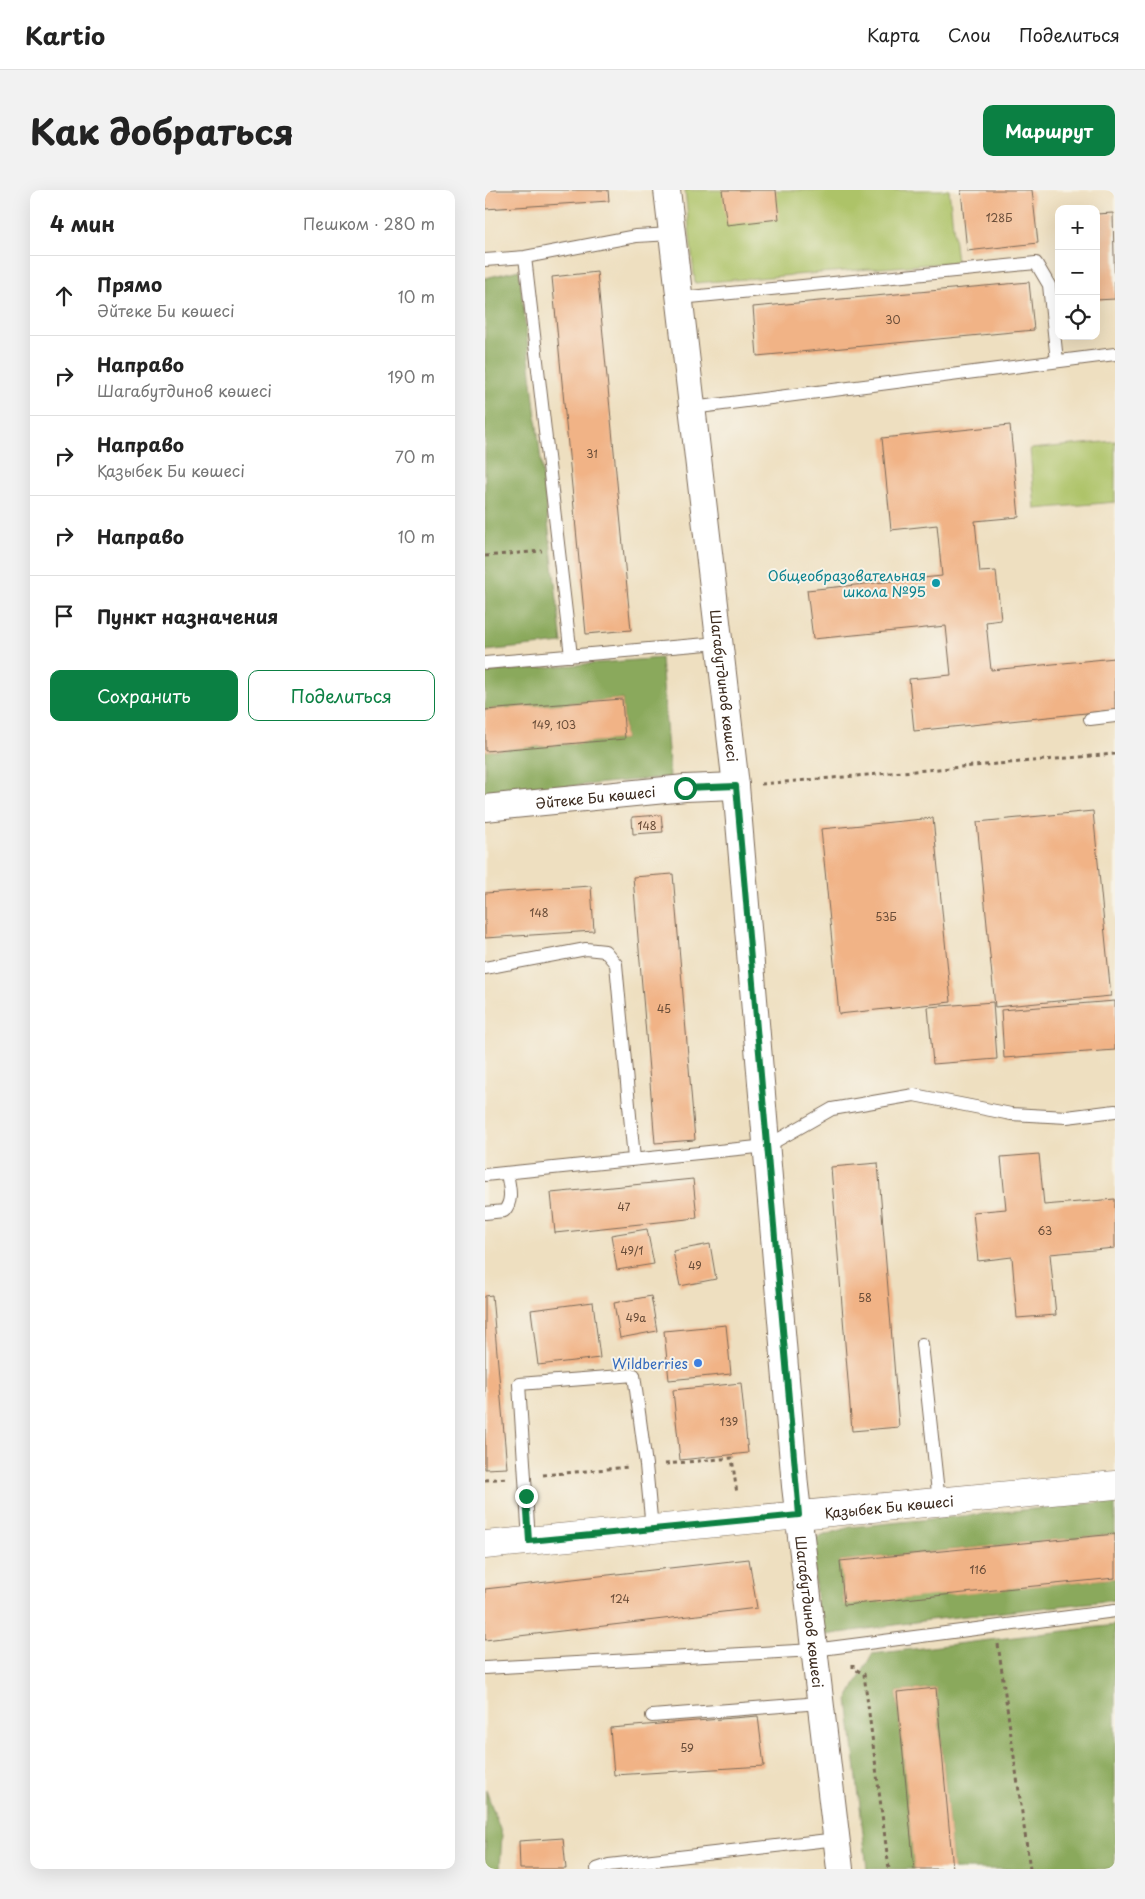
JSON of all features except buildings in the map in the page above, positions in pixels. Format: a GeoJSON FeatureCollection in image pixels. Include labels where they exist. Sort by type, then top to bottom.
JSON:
{"type":"FeatureCollection","features":[{"type":"Feature","properties":{"kind":"street","name":"Шагабутдинов көшесі"},"geometry":{"type":"LineString","coordinates":[[667,190],[736,786],[799,1515],[813,1650],[840,1869]]}},
{"type":"Feature","properties":{"kind":"street","name":"Әйтеке Би көшесі"},"geometry":{"type":"LineString","coordinates":[[485,808],[685,788],[736,786]]}},
{"type":"Feature","properties":{"kind":"street","name":"Қазыбек Би көшесі"},"geometry":{"type":"LineString","coordinates":[[485,1545],[1115,1486]]}},
{"type":"Feature","properties":{"kind":"lane"},"geometry":{"type":"LineString","coordinates":[[485,260],[525,257],[636,236],[672,234]]}},
{"type":"Feature","properties":{"kind":"lane"},"geometry":{"type":"LineString","coordinates":[[525,257],[571,656]]}},
{"type":"Feature","properties":{"kind":"lane"},"geometry":{"type":"LineString","coordinates":[[680,298],[1036,263],[1049,285],[1057,361]]}},
{"type":"Feature","properties":{"kind":"lane"},"geometry":{"type":"LineString","coordinates":[[693,408],[1115,354]]}},
{"type":"Feature","properties":{"kind":"lane"},"geometry":{"type":"LineString","coordinates":[[485,663],[719,643]]}},
{"type":"Feature","properties":{"kind":"lane"},"geometry":{"type":"LineString","coordinates":[[1090,719],[1115,716]]}},
{"type":"Feature","properties":{"kind":"lane"},"geometry":{"type":"LineString","coordinates":[[485,968],[586,949],[605,951],[616,964],[634,1159]]}},
{"type":"Feature","properties":{"kind":"lane"},"geometry":{"type":"LineString","coordinates":[[485,1175],[767,1146],[832,1109],[914,1095],[1011,1114],[1067,1116],[1115,1111]]}},
{"type":"Feature","properties":{"kind":"lane"},"geometry":{"type":"LineString","coordinates":[[485,1213],[504,1211],[510,1205],[511,1196],[507,1173]]}},
{"type":"Feature","properties":{"kind":"lane"},"geometry":{"type":"LineString","coordinates":[[922,1344],[939,1502]]}},
{"type":"Feature","properties":{"kind":"lane"},"geometry":{"type":"LineString","coordinates":[[529,1541],[519,1384],[634,1376],[652,1529]]}},
{"type":"Feature","properties":{"kind":"lane"},"geometry":{"type":"LineString","coordinates":[[485,1668],[813,1650],[1115,1611]]}},
{"type":"Feature","properties":{"kind":"lane"},"geometry":{"type":"LineString","coordinates":[[652,1716],[820,1703]]}},
{"type":"Feature","properties":{"kind":"lane"},"geometry":{"type":"LineString","coordinates":[[597,1869],[609,1865],[837,1839]]}},
{"type":"Feature","properties":{"kind":"path"},"geometry":{"type":"LineString","coordinates":[[485,556],[559,549]]}},
{"type":"Feature","properties":{"kind":"path"},"geometry":{"type":"LineString","coordinates":[[736,786],[1115,754]]}},
{"type":"Feature","properties":{"kind":"path"},"geometry":{"type":"LineString","coordinates":[[995,1627],[1030,1869]]}},
{"type":"Feature","properties":{"kind":"path"},"geometry":{"type":"LineString","coordinates":[[853,1645],[853,1668],[864,1674],[889,1869]]}},
{"type":"Feature","properties":{"kind":"green space"},"geometry":{"type":"Polygon","coordinates":[[[685,190],[949,190],[957,262],[695,283],[685,190]]]}},
{"type":"Feature","properties":{"kind":"green space"},"geometry":{"type":"Polygon","coordinates":[[[519,270],[562,643],[485,651],[485,278],[519,270]]]}},
{"type":"Feature","properties":{"kind":"green space"},"geometry":{"type":"Polygon","coordinates":[[[1115,441],[1115,502],[1035,509],[1030,449],[1115,441]]]}},
{"type":"Feature","properties":{"kind":"green space"},"geometry":{"type":"Polygon","coordinates":[[[661,658],[670,777],[485,794],[485,751],[625,739],[622,699],[485,710],[485,672],[661,658]]]}},
{"type":"Feature","properties":{"kind":"green space"},"geometry":{"type":"Polygon","coordinates":[[[1115,1501],[1115,1534],[840,1561],[844,1604],[1115,1578],[1115,1600],[929,1620],[819,1636],[812,1539],[850,1527],[1115,1501]]]}},
{"type":"Feature","properties":{"kind":"green space"},"geometry":{"type":"Polygon","coordinates":[[[1115,1625],[1115,1869],[953,1869],[936,1688],[897,1692],[914,1869],[867,1869],[848,1699],[872,1654],[1115,1625]]]}},
{"type":"Feature","properties":{"kind":"green space"},"geometry":{"type":"Polygon","coordinates":[[[486,1790],[502,1835],[500,1869],[485,1869],[486,1790]]]}},
{"type":"Feature","properties":{"kind":"place","name":"Общеобразовательная школа №95"},"geometry":{"type":"Point","coordinates":[936,583]}},
{"type":"Feature","properties":{"kind":"place","name":"Wildberries"},"geometry":{"type":"Point","coordinates":[698,1363]}},
{"type":"Feature","properties":{"kind":"route"},"geometry":{"type":"LineString","coordinates":[[526,1496],[529,1541],[799,1515],[736,786],[685,788]]}}]}
